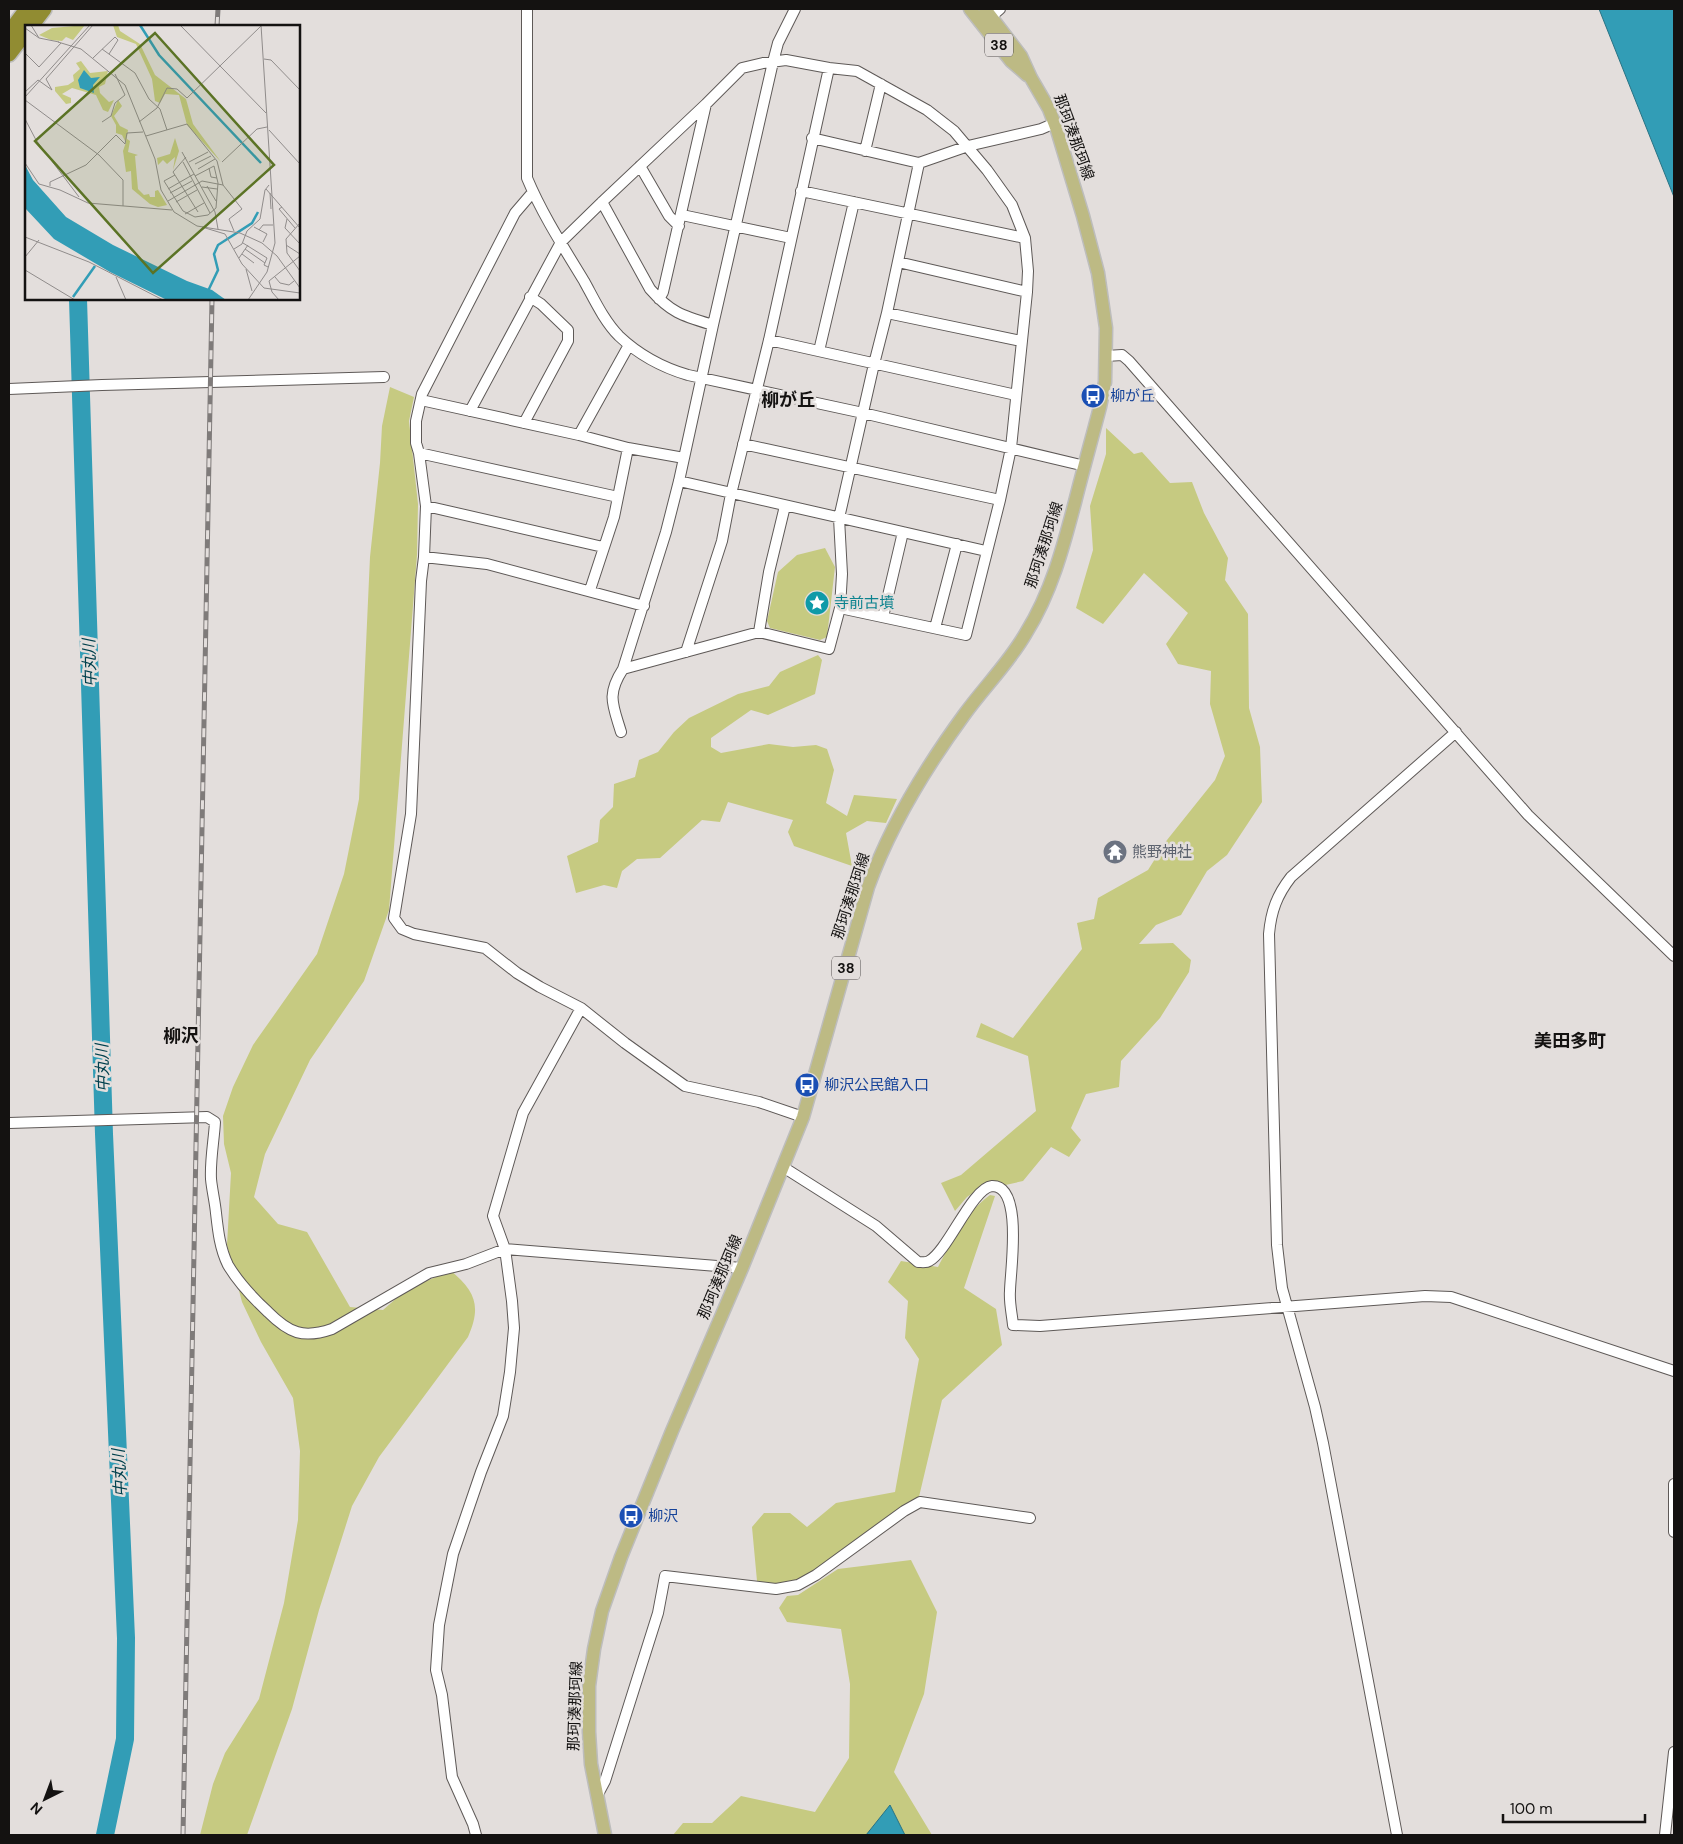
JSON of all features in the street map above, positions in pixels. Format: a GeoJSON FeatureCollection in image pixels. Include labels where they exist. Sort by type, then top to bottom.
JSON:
{"type":"FeatureCollection","features":[{"type":"Feature","properties":{"kind":"highway"},"geometry":{"type":"LineString","coordinates":[[9,32],[27,9]]}},
{"type":"Feature","properties":{"kind":"highway"},"geometry":{"type":"LineString","coordinates":[[32,25],[44,9]]}},
{"type":"Feature","properties":{"kind":"highway"},"geometry":{"type":"LineString","coordinates":[[9,54],[25,33]]}},
{"type":"Feature","properties":{"kind":"main road","name":"那珂湊那珂線"},"geometry":{"type":"LineString","coordinates":[[970,9],[1011,61],[1031,78]]}},
{"type":"Feature","properties":{"kind":"main road","name":"那珂湊那珂線"},"geometry":{"type":"LineString","coordinates":[[605,1835],[590,1764],[588,1732],[589,1686],[602,1611],[621,1557],[672,1431],[742,1268],[803,1117],[875,866],[906,807],[939,752],[964,714],[1014,652],[1030,626],[1050,586],[1060,560],[1100,407],[1105,382],[1106,328],[1098,273],[1055,123],[1021,56],[992,11]]}},
{"type":"Feature","properties":{"kind":"street"},"geometry":{"type":"LineString","coordinates":[[526,9],[527,178],[533,192],[608,323],[629,345],[648,360],[667,369],[1085,466]]}},
{"type":"Feature","properties":{"kind":"street"},"geometry":{"type":"LineString","coordinates":[[621,732],[611,696],[614,684],[623,669],[666,532],[773,62],[778,43],[795,9]]}},
{"type":"Feature","properties":{"kind":"street"},"geometry":{"type":"LineString","coordinates":[[470,411],[561,242],[742,68],[786,60],[857,71],[940,119],[968,146],[987,170],[1012,205],[1025,238],[1028,292],[1010,448],[1000,500],[966,635],[840,608]]}},
{"type":"Feature","properties":{"kind":"street"},"geometry":{"type":"LineString","coordinates":[[686,652],[722,541],[829,68]]}},
{"type":"Feature","properties":{"kind":"street"},"geometry":{"type":"LineString","coordinates":[[865,151],[881,84]]}},
{"type":"Feature","properties":{"kind":"street"},"geometry":{"type":"LineString","coordinates":[[659,299],[663,292],[682,215],[706,104]]}},
{"type":"Feature","properties":{"kind":"street"},"geometry":{"type":"LineString","coordinates":[[812,138],[919,163],[968,146],[1041,129],[1055,123]]}},
{"type":"Feature","properties":{"kind":"street"},"geometry":{"type":"LineString","coordinates":[[623,669],[759,632],[829,649],[840,608],[842,574],[839,518],[887,313],[919,163]]}},
{"type":"Feature","properties":{"kind":"street"},"geometry":{"type":"LineString","coordinates":[[640,166],[669,216],[679,226]]}},
{"type":"Feature","properties":{"kind":"street"},"geometry":{"type":"LineString","coordinates":[[801,191],[1025,238]]}},
{"type":"Feature","properties":{"kind":"street"},"geometry":{"type":"LineString","coordinates":[[533,192],[515,213],[454,330],[422,394],[416,421],[416,443],[426,506],[424,557],[421,581],[411,814],[394,918],[402,929],[414,934],[485,948],[525,978],[581,1008],[625,1043],[685,1086],[759,1102],[803,1117]]}},
{"type":"Feature","properties":{"kind":"street"},"geometry":{"type":"LineString","coordinates":[[602,202],[650,288],[659,299],[680,315],[713,325]]}},
{"type":"Feature","properties":{"kind":"street"},"geometry":{"type":"LineString","coordinates":[[819,352],[854,202]]}},
{"type":"Feature","properties":{"kind":"street"},"geometry":{"type":"LineString","coordinates":[[682,215],[790,238]]}},
{"type":"Feature","properties":{"kind":"street"},"geometry":{"type":"LineString","coordinates":[[898,262],[1028,292]]}},
{"type":"Feature","properties":{"kind":"street"},"geometry":{"type":"LineString","coordinates":[[524,423],[568,341],[568,330],[530,297]]}},
{"type":"Feature","properties":{"kind":"street"},"geometry":{"type":"LineString","coordinates":[[887,313],[1021,341]]}},
{"type":"Feature","properties":{"kind":"street"},"geometry":{"type":"LineString","coordinates":[[769,340],[1016,395]]}},
{"type":"Feature","properties":{"kind":"street"},"geometry":{"type":"LineString","coordinates":[[579,435],[629,345]]}},
{"type":"Feature","properties":{"kind":"street"},"geometry":{"type":"LineString","coordinates":[[1106,356],[1122,355],[1129,361],[1528,815],[1674,956]]}},
{"type":"Feature","properties":{"kind":"street"},"geometry":{"type":"LineString","coordinates":[[9,389],[384,377]]}},
{"type":"Feature","properties":{"kind":"street"},"geometry":{"type":"LineString","coordinates":[[421,400],[579,435],[628,448],[684,458]]}},
{"type":"Feature","properties":{"kind":"street"},"geometry":{"type":"LineString","coordinates":[[744,444],[1000,500]]}},
{"type":"Feature","properties":{"kind":"street"},"geometry":{"type":"LineString","coordinates":[[590,590],[614,517],[628,448]]}},
{"type":"Feature","properties":{"kind":"street"},"geometry":{"type":"LineString","coordinates":[[419,453],[618,497]]}},
{"type":"Feature","properties":{"kind":"street"},"geometry":{"type":"LineString","coordinates":[[679,481],[986,551]]}},
{"type":"Feature","properties":{"kind":"street"},"geometry":{"type":"LineString","coordinates":[[426,506],[603,547]]}},
{"type":"Feature","properties":{"kind":"street"},"geometry":{"type":"LineString","coordinates":[[759,632],[769,572],[785,506]]}},
{"type":"Feature","properties":{"kind":"street"},"geometry":{"type":"LineString","coordinates":[[883,617],[903,532]]}},
{"type":"Feature","properties":{"kind":"street"},"geometry":{"type":"LineString","coordinates":[[935,628],[957,544]]}},
{"type":"Feature","properties":{"kind":"street"},"geometry":{"type":"LineString","coordinates":[[424,557],[488,564],[644,606]]}},
{"type":"Feature","properties":{"kind":"street"},"geometry":{"type":"LineString","coordinates":[[1397,1835],[1315,1407],[1282,1288],[1277,1245],[1269,934],[1270,918],[1274,904],[1291,877],[1456,732]]}},
{"type":"Feature","properties":{"kind":"street"},"geometry":{"type":"LineString","coordinates":[[476,1835],[452,1777],[442,1695],[436,1670],[439,1625],[453,1554],[481,1472],[503,1416],[514,1328],[505,1249],[493,1216],[524,1113],[581,1008]]}},
{"type":"Feature","properties":{"kind":"street"},"geometry":{"type":"LineString","coordinates":[[9,1123],[207,1117],[215,1122],[211,1178],[218,1235],[224,1256],[234,1274],[279,1323],[291,1331],[304,1334],[318,1334],[332,1329],[429,1273],[466,1264],[505,1249],[742,1268]]}},
{"type":"Feature","properties":{"kind":"street"},"geometry":{"type":"LineString","coordinates":[[783,1167],[876,1226],[918,1262],[927,1262],[937,1256],[964,1215],[984,1190],[992,1186],[999,1188],[1011,1204],[1014,1218],[1010,1293],[1013,1325],[1040,1326],[1424,1296],[1451,1297],[1674,1371]]}},
{"type":"Feature","properties":{"kind":"street"},"geometry":{"type":"LineString","coordinates":[[1674,1484],[1674,1532]]}},
{"type":"Feature","properties":{"kind":"street"},"geometry":{"type":"LineString","coordinates":[[597,1796],[606,1781],[658,1613],[665,1576],[776,1589],[798,1585],[816,1575],[904,1511],[920,1502],[1030,1518]]}},
{"type":"Feature","properties":{"kind":"street"},"geometry":{"type":"LineString","coordinates":[[1665,1835],[1674,1752]]}},
{"type":"Feature","properties":{"kind":"green space"},"geometry":{"type":"Polygon","coordinates":[[[390,387],[414,397],[409,421],[418,504],[417,555],[389,910],[364,981],[310,1060],[265,1154],[254,1197],[278,1224],[307,1232],[350,1307],[383,1310],[407,1289],[436,1277],[449,1269],[465,1284],[474,1299],[475,1316],[468,1337],[379,1457],[352,1506],[319,1610],[292,1709],[247,1835],[200,1835],[213,1784],[225,1753],[259,1699],[284,1603],[298,1520],[300,1451],[293,1398],[261,1342],[242,1302],[227,1245],[231,1173],[224,1144],[223,1116],[233,1087],[253,1045],[317,954],[344,874],[359,799],[370,557],[382,426],[390,387]]]}},
{"type":"Feature","properties":{"kind":"green space"},"geometry":{"type":"Polygon","coordinates":[[[1106,428],[1134,454],[1142,452],[1170,483],[1192,482],[1204,513],[1228,558],[1225,580],[1248,614],[1249,708],[1260,747],[1262,802],[1227,855],[1207,871],[1181,915],[1156,925],[1139,944],[1173,943],[1191,960],[1189,972],[1160,1018],[1121,1061],[1119,1087],[1086,1094],[1071,1128],[1081,1140],[1069,1157],[1051,1147],[1023,1181],[1001,1186],[987,1183],[967,1197],[955,1211],[941,1183],[961,1175],[1036,1111],[1028,1056],[976,1037],[981,1023],[1013,1038],[1082,949],[1077,923],[1094,919],[1098,898],[1148,870],[1167,840],[1215,780],[1225,756],[1210,704],[1211,671],[1178,664],[1166,644],[1188,613],[1144,573],[1103,624],[1076,608],[1093,550],[1090,506],[1106,454],[1106,428]]]}},
{"type":"Feature","properties":{"kind":"green space"},"geometry":{"type":"Polygon","coordinates":[[[825,548],[835,567],[827,637],[820,640],[770,628],[767,621],[778,572],[797,555],[825,548]]]}},
{"type":"Feature","properties":{"kind":"green space"},"geometry":{"type":"Polygon","coordinates":[[[818,655],[822,660],[815,694],[768,715],[751,710],[711,738],[711,747],[721,753],[769,744],[793,747],[816,745],[827,749],[834,770],[826,803],[847,816],[854,795],[897,799],[886,823],[867,821],[846,833],[852,866],[794,846],[788,832],[793,820],[728,802],[720,822],[702,820],[660,858],[637,859],[622,871],[617,888],[604,885],[576,893],[567,856],[598,842],[600,820],[613,807],[614,784],[635,777],[639,760],[658,752],[674,732],[689,718],[738,694],[769,686],[780,672],[818,655]]]}},
{"type":"Feature","properties":{"kind":"green space"},"geometry":{"type":"Polygon","coordinates":[[[990,1195],[995,1196],[964,1288],[996,1309],[1002,1345],[942,1400],[918,1501],[813,1572],[796,1580],[774,1585],[757,1581],[752,1527],[764,1513],[790,1513],[807,1527],[836,1503],[895,1492],[919,1359],[905,1338],[908,1301],[888,1282],[901,1261],[938,1267],[966,1219],[990,1195]]]}},
{"type":"Feature","properties":{"kind":"green space"},"geometry":{"type":"Polygon","coordinates":[[[911,1560],[937,1612],[924,1694],[894,1772],[932,1835],[673,1835],[683,1823],[712,1823],[741,1796],[815,1812],[849,1758],[850,1684],[841,1629],[787,1622],[779,1608],[787,1596],[798,1595],[838,1569],[911,1560]]]}},
{"type":"Feature","properties":{"kind":"water"},"geometry":{"type":"Polygon","coordinates":[[[1599,9],[1674,9],[1674,197],[1599,9]]]}},
{"type":"Feature","properties":{"kind":"water"},"geometry":{"type":"Polygon","coordinates":[[[890,1805],[905,1835],[866,1835],[890,1805]]]}},
{"type":"Feature","properties":{"kind":"waterway","name":"中丸川"},"geometry":{"type":"LineString","coordinates":[[78,300],[104,1134],[126,1638],[125,1739],[105,1835]]}},
{"type":"Feature","properties":{"kind":"railway"},"geometry":{"type":"LineString","coordinates":[[217,25],[218,9]]}},
{"type":"Feature","properties":{"kind":"railway"},"geometry":{"type":"LineString","coordinates":[[183,1835],[212,300]]}},
{"type":"Feature","properties":{"kind":"place","name":"柳が丘"},"geometry":{"type":"Point","coordinates":[1093,396]}},
{"type":"Feature","properties":{"kind":"place","name":"寺前古墳"},"geometry":{"type":"Point","coordinates":[817,603]}},
{"type":"Feature","properties":{"kind":"place","name":"熊野神社"},"geometry":{"type":"Point","coordinates":[1115,852]}},
{"type":"Feature","properties":{"kind":"place","name":"柳沢公民館入口"},"geometry":{"type":"Point","coordinates":[807,1085]}},
{"type":"Feature","properties":{"kind":"place","name":"柳沢"},"geometry":{"type":"Point","coordinates":[631,1516]}},
{"type":"Feature","properties":{"kind":"district","name":"柳が丘"},"geometry":{"type":"Point","coordinates":[788,400]}},
{"type":"Feature","properties":{"kind":"district","name":"柳沢"},"geometry":{"type":"Point","coordinates":[181,1036]}},
{"type":"Feature","properties":{"kind":"district","name":"美田多町"},"geometry":{"type":"Point","coordinates":[1570,1041]}}]}
